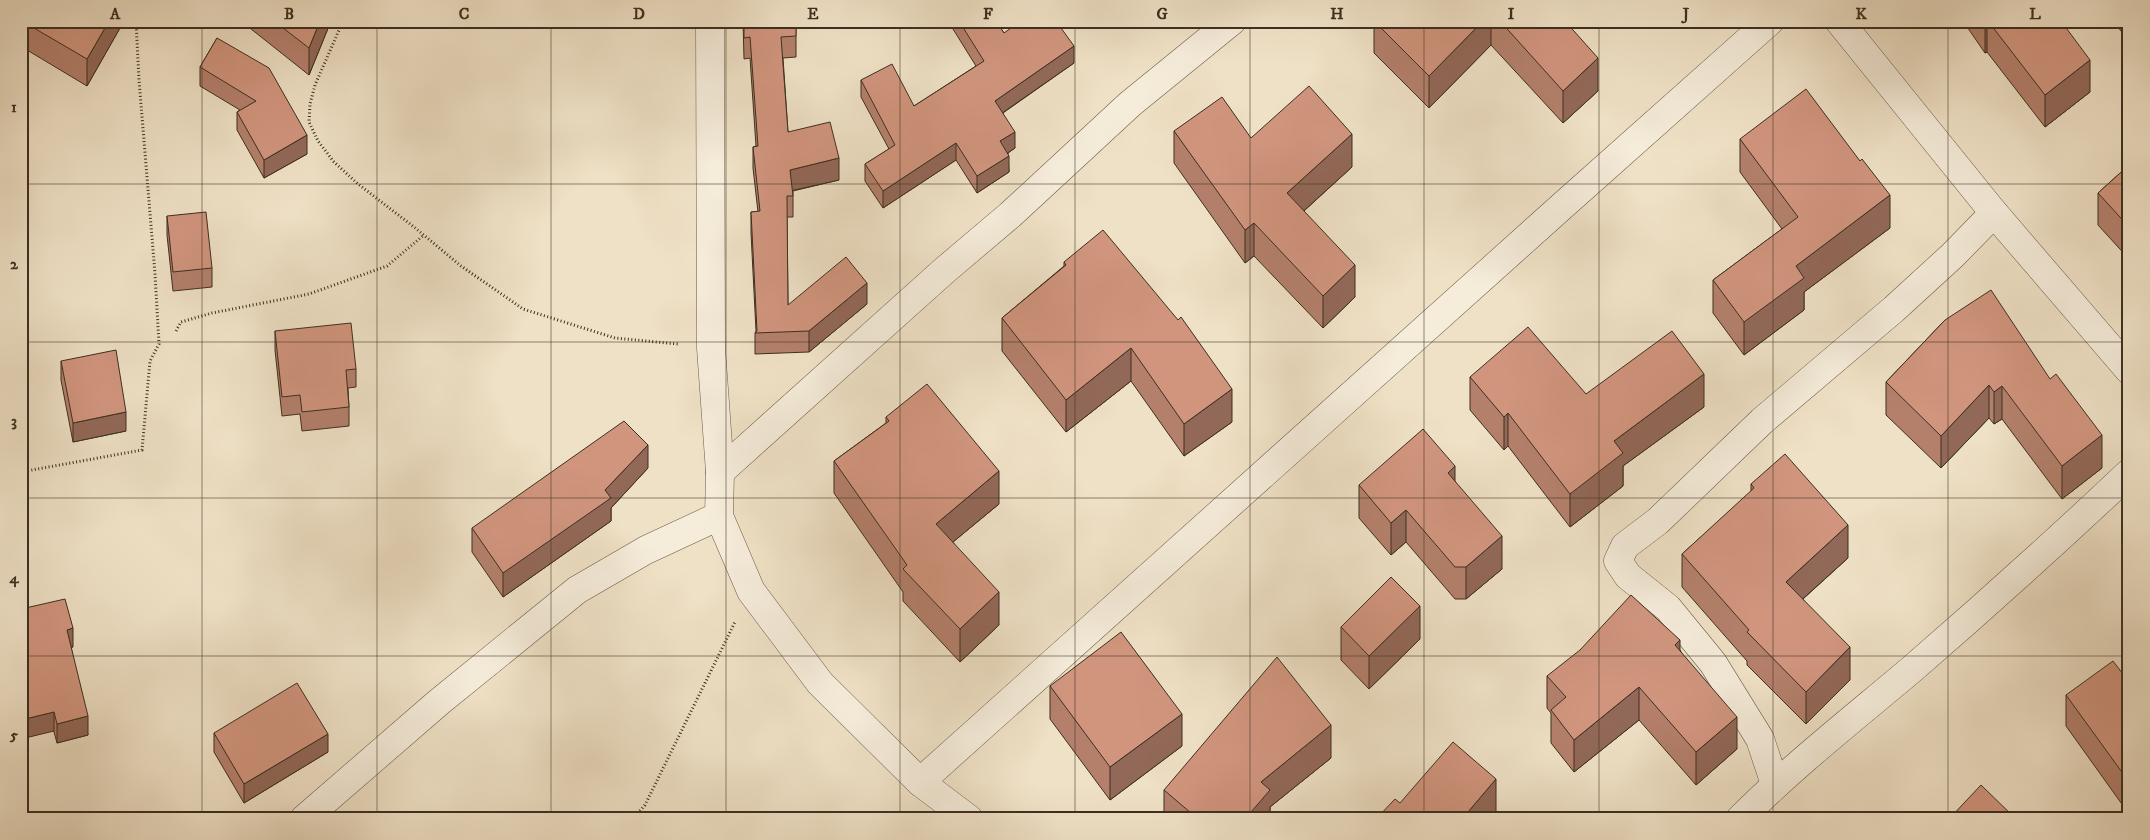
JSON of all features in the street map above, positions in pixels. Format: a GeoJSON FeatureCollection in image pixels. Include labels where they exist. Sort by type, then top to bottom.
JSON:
{"type":"FeatureCollection","features":[{"type":"Feature","properties":{"kind":"street"},"geometry":{"type":"LineString","coordinates":[[710,21],[711,348],[720,472],[719,516],[751,591],[820,683],[920,782],[969,819]]}},
{"type":"Feature","properties":{"kind":"street"},"geometry":{"type":"LineString","coordinates":[[720,472],[945,270],[1010,215],[1130,104],[1232,21]]}},
{"type":"Feature","properties":{"kind":"street"},"geometry":{"type":"LineString","coordinates":[[920,782],[1319,426],[1546,218],[1770,21]]}},
{"type":"Feature","properties":{"kind":"street"},"geometry":{"type":"LineString","coordinates":[[1839,21],[1994,214],[2129,370]]}},
{"type":"Feature","properties":{"kind":"street"},"geometry":{"type":"LineString","coordinates":[[1775,784],[1760,739],[1713,663],[1668,608],[1628,576],[1618,561],[1625,546],[1658,521],[1762,421],[1894,309],[1994,214]]}},
{"type":"Feature","properties":{"kind":"street"},"geometry":{"type":"LineString","coordinates":[[1740,819],[1775,784],[2045,553],[2129,473]]}},
{"type":"Feature","properties":{"kind":"street"},"geometry":{"type":"LineString","coordinates":[[304,819],[439,702],[576,590],[646,550],[719,516]]}},
{"type":"Feature","properties":{"kind":"path"},"geometry":{"type":"LineString","coordinates":[[21,472],[142,450],[150,361],[159,344],[136,21]]}},
{"type":"Feature","properties":{"kind":"path"},"geometry":{"type":"LineString","coordinates":[[343,21],[315,85],[310,104],[309,122],[318,141],[334,162],[358,184],[461,266],[522,309],[615,338],[711,348]]}},
{"type":"Feature","properties":{"kind":"path"},"geometry":{"type":"LineString","coordinates":[[176,331],[181,322],[309,294],[387,266],[424,235]]}},
{"type":"Feature","properties":{"kind":"path"},"geometry":{"type":"LineString","coordinates":[[633,819],[645,805],[751,591]]}},
{"type":"Feature","properties":{"kind":"building"},"geometry":{"type":"Polygon","coordinates":[[[22,21],[109,21],[87,59],[22,21]]]}},
{"type":"Feature","properties":{"kind":"building"},"geometry":{"type":"Polygon","coordinates":[[[274,21],[320,21],[309,48],[274,21]]]}},
{"type":"Feature","properties":{"kind":"building"},"geometry":{"type":"Polygon","coordinates":[[[744,21],[796,21],[796,36],[781,37],[788,132],[830,122],[839,158],[790,170],[793,196],[787,196],[788,305],[846,257],[867,283],[809,331],[755,333],[757,331],[751,212],[760,211],[753,147],[758,146],[750,37],[744,38],[744,21]]]}},
{"type":"Feature","properties":{"kind":"building"},"geometry":{"type":"Polygon","coordinates":[[[959,21],[996,21],[1004,33],[1021,21],[1056,21],[1074,46],[995,101],[1015,132],[1000,141],[1009,156],[977,176],[956,143],[883,191],[865,164],[895,145],[861,80],[892,64],[914,106],[984,61],[959,21]]]}},
{"type":"Feature","properties":{"kind":"building"},"geometry":{"type":"Polygon","coordinates":[[[1374,21],[1483,21],[1429,76],[1374,21]]]}},
{"type":"Feature","properties":{"kind":"building"},"geometry":{"type":"Polygon","coordinates":[[[1500,21],[1565,21],[1598,58],[1563,91],[1500,21]]]}},
{"type":"Feature","properties":{"kind":"building"},"geometry":{"type":"Polygon","coordinates":[[[1988,21],[2061,21],[2090,60],[2045,95],[1988,21]]]}},
{"type":"Feature","properties":{"kind":"building"},"geometry":{"type":"Polygon","coordinates":[[[217,38],[269,68],[307,135],[264,160],[237,112],[256,101],[200,67],[217,38]]]}},
{"type":"Feature","properties":{"kind":"building"},"geometry":{"type":"Polygon","coordinates":[[[1309,86],[1352,134],[1287,193],[1355,265],[1323,296],[1254,223],[1245,230],[1174,131],[1222,97],[1251,138],[1309,86]]]}},
{"type":"Feature","properties":{"kind":"building"},"geometry":{"type":"Polygon","coordinates":[[[1806,89],[1860,161],[1862,159],[1890,195],[1796,266],[1804,278],[1744,322],[1713,280],[1798,217],[1740,139],[1806,89]]]}},
{"type":"Feature","properties":{"kind":"building"},"geometry":{"type":"Polygon","coordinates":[[[2129,165],[2129,227],[2098,193],[2129,165]]]}},
{"type":"Feature","properties":{"kind":"building"},"geometry":{"type":"Polygon","coordinates":[[[206,212],[212,268],[173,272],[167,216],[206,212]]]}},
{"type":"Feature","properties":{"kind":"building"},"geometry":{"type":"Polygon","coordinates":[[[1103,230],[1178,320],[1181,317],[1232,389],[1184,424],[1131,348],[1066,400],[1002,318],[1066,265],[1064,262],[1103,230]]]}},
{"type":"Feature","properties":{"kind":"building"},"geometry":{"type":"Polygon","coordinates":[[[1991,290],[2050,379],[2056,374],[2102,435],[2062,466],[2002,386],[1994,392],[1989,385],[1941,436],[1886,382],[1945,320],[1991,290]]]}},
{"type":"Feature","properties":{"kind":"building"},"geometry":{"type":"Polygon","coordinates":[[[351,323],[356,369],[346,370],[349,407],[302,412],[300,395],[282,397],[275,331],[351,323]]]}},
{"type":"Feature","properties":{"kind":"building"},"geometry":{"type":"Polygon","coordinates":[[[1528,327],[1586,394],[1672,331],[1704,374],[1614,441],[1623,453],[1570,494],[1508,413],[1504,417],[1470,377],[1528,327]]]}},
{"type":"Feature","properties":{"kind":"building"},"geometry":{"type":"Polygon","coordinates":[[[116,350],[126,412],[73,423],[61,361],[116,350]]]}},
{"type":"Feature","properties":{"kind":"building"},"geometry":{"type":"Polygon","coordinates":[[[927,384],[999,471],[936,524],[999,592],[960,629],[903,569],[907,565],[834,461],[889,421],[886,417],[927,384]]]}},
{"type":"Feature","properties":{"kind":"building"},"geometry":{"type":"Polygon","coordinates":[[[624,421],[648,445],[605,490],[611,498],[503,573],[472,528],[624,421]]]}},
{"type":"Feature","properties":{"kind":"building"},"geometry":{"type":"Polygon","coordinates":[[[1423,429],[1455,466],[1448,473],[1502,536],[1466,567],[1455,567],[1406,510],[1391,523],[1359,485],[1423,429]]]}},
{"type":"Feature","properties":{"kind":"building"},"geometry":{"type":"Polygon","coordinates":[[[1785,454],[1848,525],[1786,582],[1850,647],[1806,692],[1747,632],[1749,630],[1682,554],[1754,488],[1751,484],[1785,454]]]}},
{"type":"Feature","properties":{"kind":"building"},"geometry":{"type":"Polygon","coordinates":[[[1391,577],[1420,606],[1369,656],[1341,627],[1391,577]]]}},
{"type":"Feature","properties":{"kind":"building"},"geometry":{"type":"Polygon","coordinates":[[[1631,595],[1680,640],[1675,645],[1737,717],[1696,752],[1639,687],[1574,740],[1551,710],[1566,697],[1547,676],[1580,650],[1631,595]]]}},
{"type":"Feature","properties":{"kind":"building"},"geometry":{"type":"Polygon","coordinates":[[[65,599],[73,628],[67,630],[88,716],[57,724],[54,712],[21,720],[21,609],[65,599]]]}},
{"type":"Feature","properties":{"kind":"building"},"geometry":{"type":"Polygon","coordinates":[[[1121,632],[1182,714],[1110,767],[1050,686],[1121,632]]]}},
{"type":"Feature","properties":{"kind":"building"},"geometry":{"type":"Polygon","coordinates":[[[1277,657],[1331,725],[1261,782],[1270,790],[1245,819],[1198,819],[1164,790],[1277,657]]]}},
{"type":"Feature","properties":{"kind":"building"},"geometry":{"type":"Polygon","coordinates":[[[2113,661],[2129,682],[2129,772],[2124,775],[2066,695],[2113,661]]]}},
{"type":"Feature","properties":{"kind":"building"},"geometry":{"type":"Polygon","coordinates":[[[297,683],[328,734],[244,784],[214,733],[297,683]]]}},
{"type":"Feature","properties":{"kind":"building"},"geometry":{"type":"Polygon","coordinates":[[[1453,742],[1496,779],[1462,819],[1376,819],[1395,799],[1400,803],[1453,742]]]}},
{"type":"Feature","properties":{"kind":"building"},"geometry":{"type":"Polygon","coordinates":[[[1981,785],[2016,819],[1949,819],[1981,785]]]}}]}
